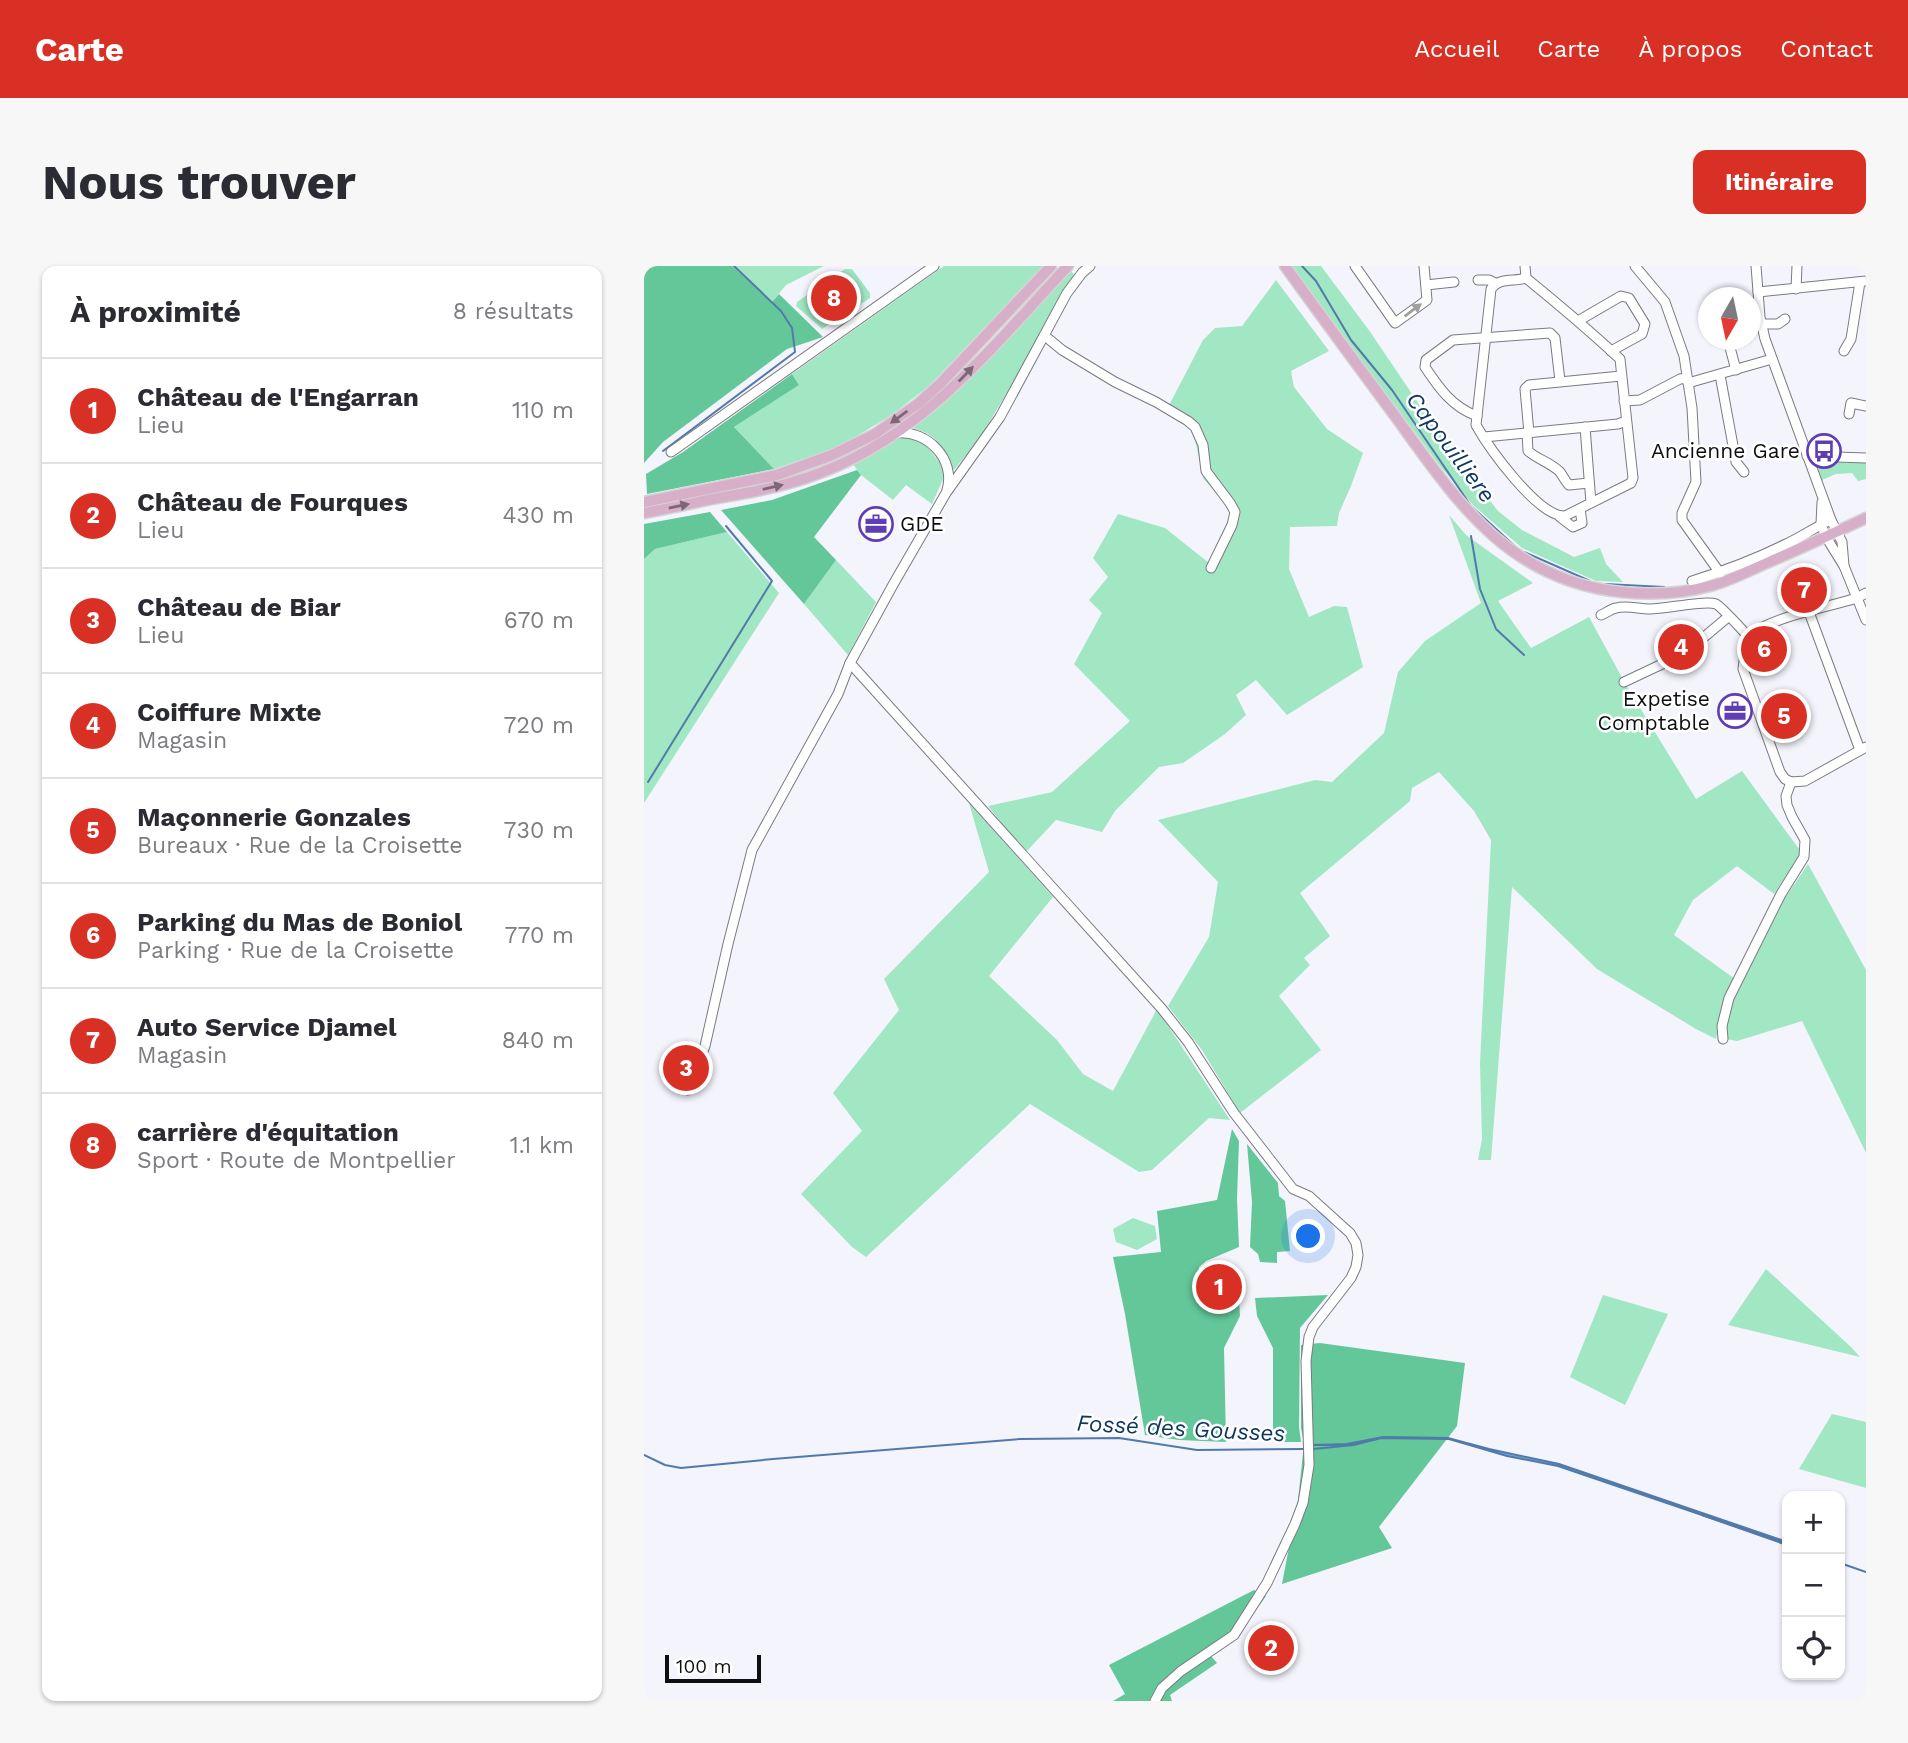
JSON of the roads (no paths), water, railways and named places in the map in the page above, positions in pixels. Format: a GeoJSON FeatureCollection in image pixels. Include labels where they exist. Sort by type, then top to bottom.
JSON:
{"type":"FeatureCollection","features":[{"type":"Feature","properties":{"kind":"main road"},"geometry":{"type":"LineString","coordinates":[[648,507],[777,475],[832,455],[875,434],[919,403],[940,384],[1051,266]]}},
{"type":"Feature","properties":{"kind":"main road"},"geometry":{"type":"LineString","coordinates":[[648,507],[769,488],[806,478],[851,460],[929,411],[1068,266]]}},
{"type":"Feature","properties":{"kind":"main road"},"geometry":{"type":"LineString","coordinates":[[1285,266],[1466,510],[1501,544],[1533,565],[1558,577],[1586,587],[1661,594],[1711,586],[1866,518]]}},
{"type":"Feature","properties":{"kind":"street"},"geometry":{"type":"LineString","coordinates":[[671,452],[934,266]]}},
{"type":"Feature","properties":{"kind":"street"},"geometry":{"type":"LineString","coordinates":[[688,1090],[705,1046],[752,850],[838,694],[850,663],[946,493],[1000,417],[1067,293],[1090,266]]}},
{"type":"Feature","properties":{"kind":"street"},"geometry":{"type":"LineString","coordinates":[[1355,266],[1395,323],[1427,300],[1424,266]]}},
{"type":"Feature","properties":{"kind":"street"},"geometry":{"type":"LineString","coordinates":[[1478,280],[1489,280],[1493,286],[1476,425],[1516,482],[1573,527],[1582,523],[1580,509],[1631,483],[1633,478],[1620,359],[1526,278],[1525,266]]}},
{"type":"Feature","properties":{"kind":"street"},"geometry":{"type":"LineString","coordinates":[[1635,266],[1665,302],[1684,356],[1692,408],[1696,482],[1682,513],[1682,520],[1720,573]]}},
{"type":"Feature","properties":{"kind":"street"},"geometry":{"type":"LineString","coordinates":[[1756,266],[1758,287]]}},
{"type":"Feature","properties":{"kind":"street"},"geometry":{"type":"LineString","coordinates":[[1795,266],[1796,289]]}},
{"type":"Feature","properties":{"kind":"street"},"geometry":{"type":"LineString","coordinates":[[1493,286],[1526,278]]}},
{"type":"Feature","properties":{"kind":"street"},"geometry":{"type":"LineString","coordinates":[[1426,285],[1454,282]]}},
{"type":"Feature","properties":{"kind":"street"},"geometry":{"type":"LineString","coordinates":[[1761,292],[1863,282],[1851,339],[1844,351]]}},
{"type":"Feature","properties":{"kind":"street"},"geometry":{"type":"LineString","coordinates":[[1578,321],[1621,296],[1629,298],[1645,324],[1642,334],[1611,351]]}},
{"type":"Feature","properties":{"kind":"street"},"geometry":{"type":"LineString","coordinates":[[1785,319],[1779,324],[1761,324],[1822,497],[1842,541],[1844,566]]}},
{"type":"Feature","properties":{"kind":"street"},"geometry":{"type":"LineString","coordinates":[[1477,416],[1448,399],[1424,367],[1426,360],[1453,340],[1550,333],[1556,338],[1560,381]]}},
{"type":"Feature","properties":{"kind":"street"},"geometry":{"type":"LineString","coordinates":[[1045,335],[1062,350],[1195,427],[1203,445],[1206,471],[1234,512],[1232,525],[1211,568]]}},
{"type":"Feature","properties":{"kind":"street"},"geometry":{"type":"LineString","coordinates":[[1731,350],[1736,370]]}},
{"type":"Feature","properties":{"kind":"street"},"geometry":{"type":"LineString","coordinates":[[1624,401],[1640,400],[1680,379],[1720,374],[1772,359]]}},
{"type":"Feature","properties":{"kind":"street"},"geometry":{"type":"LineString","coordinates":[[1720,374],[1736,462],[1744,472]]}},
{"type":"Feature","properties":{"kind":"street"},"geometry":{"type":"LineString","coordinates":[[1589,483],[1569,485],[1562,473],[1528,451],[1525,389],[1529,385],[1621,376]]}},
{"type":"Feature","properties":{"kind":"street"},"geometry":{"type":"LineString","coordinates":[[1849,414],[1851,403],[1866,406]]}},
{"type":"Feature","properties":{"kind":"street"},"geometry":{"type":"LineString","coordinates":[[1484,437],[1626,421]]}},
{"type":"Feature","properties":{"kind":"street"},"geometry":{"type":"LineString","coordinates":[[1585,427],[1591,503]]}},
{"type":"Feature","properties":{"kind":"street"},"geometry":{"type":"LineString","coordinates":[[897,433],[923,437],[942,456],[950,477],[946,493]]}},
{"type":"Feature","properties":{"kind":"street"},"geometry":{"type":"LineString","coordinates":[[1807,456],[1866,458]]}},
{"type":"Feature","properties":{"kind":"street"},"geometry":{"type":"LineString","coordinates":[[950,477],[961,472]]}},
{"type":"Feature","properties":{"kind":"street"},"geometry":{"type":"LineString","coordinates":[[1822,497],[1821,524],[1862,596],[1866,620]]}},
{"type":"Feature","properties":{"kind":"street"},"geometry":{"type":"LineString","coordinates":[[1692,580],[1720,573],[1788,544],[1831,520]]}},
{"type":"Feature","properties":{"kind":"street"},"geometry":{"type":"LineString","coordinates":[[1747,635],[1862,596]]}},
{"type":"Feature","properties":{"kind":"street"},"geometry":{"type":"LineString","coordinates":[[1601,615],[1618,607],[1658,609],[1708,603],[1718,605],[1747,635],[1743,668],[1780,772],[1784,779],[1791,782],[1805,781],[1863,748],[1809,612]]}},
{"type":"Feature","properties":{"kind":"street"},"geometry":{"type":"LineString","coordinates":[[1624,682],[1691,648],[1728,617]]}},
{"type":"Feature","properties":{"kind":"street"},"geometry":{"type":"LineString","coordinates":[[850,663],[1162,1009],[1205,1066],[1234,1113],[1293,1189],[1309,1196],[1350,1233],[1356,1243],[1356,1267],[1345,1288],[1313,1327],[1307,1347],[1309,1465],[1303,1503],[1295,1524],[1267,1583],[1234,1635],[1181,1671],[1162,1688],[1155,1701]]}},
{"type":"Feature","properties":{"kind":"street"},"geometry":{"type":"LineString","coordinates":[[1723,1039],[1722,1026],[1729,998],[1781,894],[1804,857],[1805,840],[1787,805],[1786,796],[1791,782]]}},
{"type":"Feature","properties":{"kind":"water"},"geometry":{"type":"Polygon","coordinates":[[[1383,1437],[1448,1438],[1559,1464],[1782,1542],[1558,1466],[1507,1456],[1449,1439],[1382,1438],[1350,1445],[1312,1445],[1347,1444],[1383,1437]]]}},
{"type":"Feature","properties":{"kind":"waterway","name":"Fossé des Gousses"},"geometry":{"type":"LineString","coordinates":[[663,451],[795,352],[792,328],[781,311],[734,266]]}},
{"type":"Feature","properties":{"kind":"waterway","name":"Capouilliere"},"geometry":{"type":"LineString","coordinates":[[1302,266],[1316,281],[1351,340],[1392,390],[1471,506],[1519,550]]}},
{"type":"Feature","properties":{"kind":"waterway","name":"Fossé des Gousses"},"geometry":{"type":"LineString","coordinates":[[648,782],[772,581],[726,526]]}},
{"type":"Feature","properties":{"kind":"waterway","name":"Capouilliere"},"geometry":{"type":"LineString","coordinates":[[1471,536],[1480,589],[1496,629],[1524,655]]}},
{"type":"Feature","properties":{"kind":"waterway","name":"Capouilliere"},"geometry":{"type":"LineString","coordinates":[[1524,552],[1590,581]]}},
{"type":"Feature","properties":{"kind":"waterway","name":"Capouilliere"},"geometry":{"type":"LineString","coordinates":[[1605,584],[1664,587]]}},
{"type":"Feature","properties":{"kind":"waterway","name":"Fossé des Gousses"},"geometry":{"type":"LineString","coordinates":[[644,1455],[665,1465],[681,1468],[1020,1439],[1119,1438],[1197,1450],[1304,1449]]}},
{"type":"Feature","properties":{"kind":"waterway","name":"Fossé des Gousses"},"geometry":{"type":"LineString","coordinates":[[1313,1449],[1354,1445],[1376,1439]]}},
{"type":"Feature","properties":{"kind":"waterway","name":"Fossé des Gousses"},"geometry":{"type":"LineString","coordinates":[[1702,1515],[1782,1543]]}},
{"type":"Feature","properties":{"kind":"waterway","name":"Fossé des Gousses"},"geometry":{"type":"LineString","coordinates":[[1845,1565],[1866,1572]]}},
{"type":"Feature","properties":{"kind":"place","name":"carrière d'équitation"},"geometry":{"type":"Point","coordinates":[834,298]}},
{"type":"Feature","properties":{"kind":"place","name":"Ancienne Gare"},"geometry":{"type":"Point","coordinates":[1824,451]}},
{"type":"Feature","properties":{"kind":"place","name":"GDE"},"geometry":{"type":"Point","coordinates":[876,524]}},
{"type":"Feature","properties":{"kind":"place","name":"Auto Service Djamel"},"geometry":{"type":"Point","coordinates":[1804,590]}},
{"type":"Feature","properties":{"kind":"place","name":"Coiffure Mixte"},"geometry":{"type":"Point","coordinates":[1681,647]}},
{"type":"Feature","properties":{"kind":"place","name":"Parking du Mas de Boniol"},"geometry":{"type":"Point","coordinates":[1764,649]}},
{"type":"Feature","properties":{"kind":"place","name":"Expetise Comptable"},"geometry":{"type":"Point","coordinates":[1735,711]}},
{"type":"Feature","properties":{"kind":"place","name":"Maçonnerie Gonzales"},"geometry":{"type":"Point","coordinates":[1784,716]}},
{"type":"Feature","properties":{"kind":"place","name":"Château de Biar"},"geometry":{"type":"Point","coordinates":[686,1068]}},
{"type":"Feature","properties":{"kind":"place","name":"Château de l'Engarran"},"geometry":{"type":"Point","coordinates":[1219,1287]}},
{"type":"Feature","properties":{"kind":"place","name":"Château de Fourques"},"geometry":{"type":"Point","coordinates":[1271,1648]}}]}
